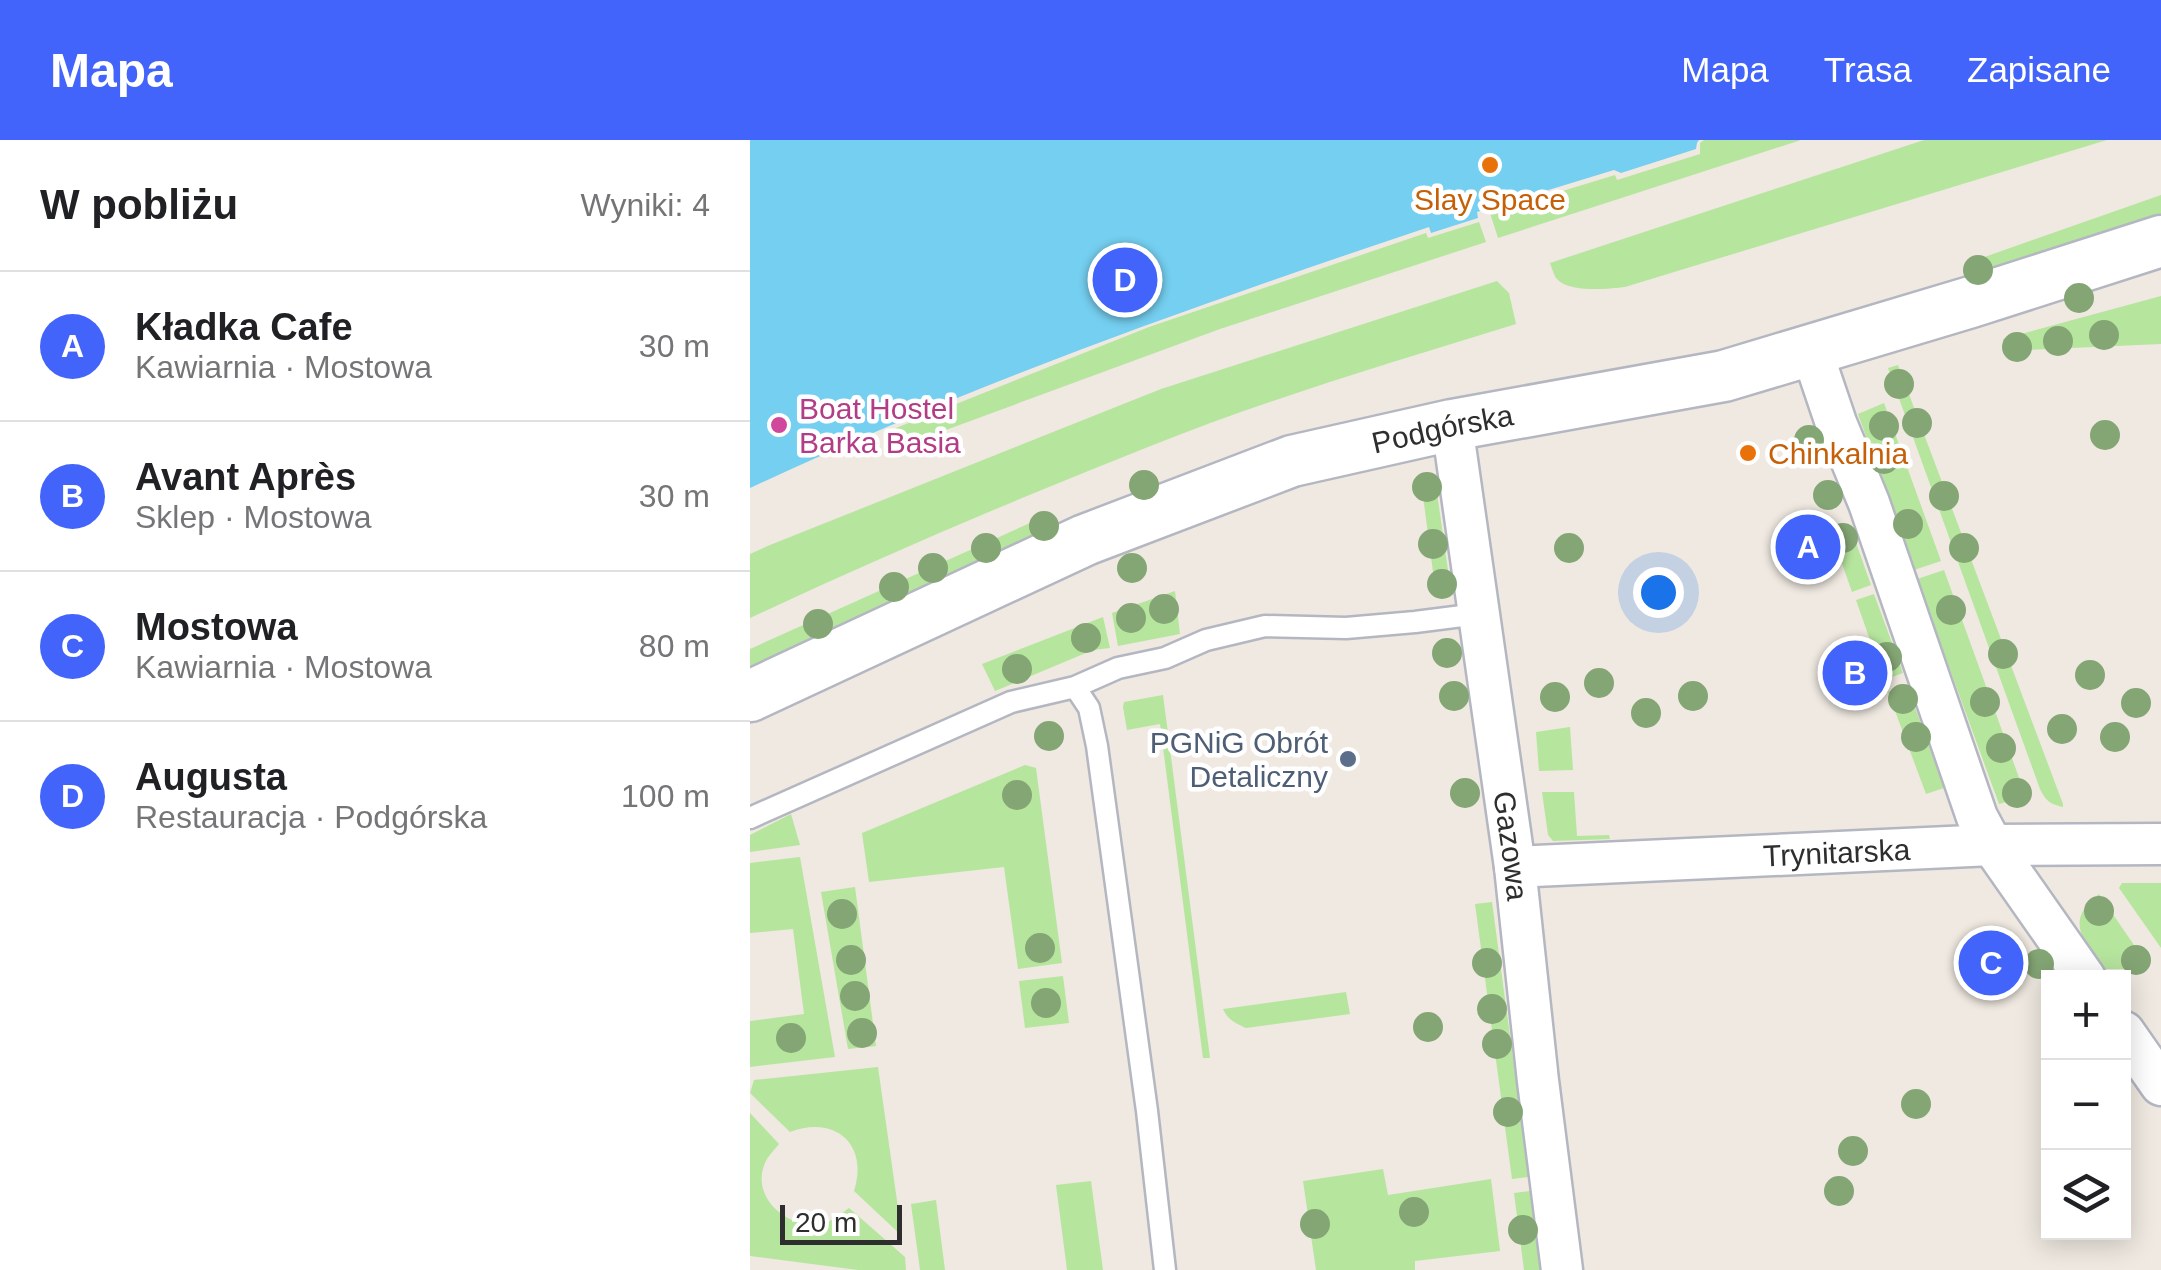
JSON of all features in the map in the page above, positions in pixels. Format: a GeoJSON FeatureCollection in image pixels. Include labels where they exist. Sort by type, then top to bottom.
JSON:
{"type":"FeatureCollection","features":[{"type":"Feature","properties":{"kind":"street","name":"Podgórska"},"geometry":{"type":"LineString","coordinates":[[750,696],[1086,540],[1292,461],[1452,425],[1724,376],[1812,352],[2161,240]]}},
{"type":"Feature","properties":{"kind":"street"},"geometry":{"type":"LineString","coordinates":[[1812,352],[1869,503],[1977,817],[1992,845],[2079,970]]}},
{"type":"Feature","properties":{"kind":"street","name":"Gazowa"},"geometry":{"type":"LineString","coordinates":[[1452,425],[1515,867],[1562,1270]]}},
{"type":"Feature","properties":{"kind":"street","name":"Trynitarska"},"geometry":{"type":"LineString","coordinates":[[1515,867],[1992,845],[2161,844]]}},
{"type":"Feature","properties":{"kind":"street"},"geometry":{"type":"LineString","coordinates":[[2131,1042],[2161,1085]]}},
{"type":"Feature","properties":{"kind":"lane"},"geometry":{"type":"LineString","coordinates":[[750,818],[1011,702],[1074,687],[1118,668],[1164,658],[1206,640],[1266,626],[1346,628],[1478,614]]}},
{"type":"Feature","properties":{"kind":"lane"},"geometry":{"type":"LineString","coordinates":[[1074,687],[1089,708],[1096,741],[1148,1111],[1165,1270]]}},
{"type":"Feature","properties":{"kind":"green space"},"geometry":{"type":"Polygon","coordinates":[[[1801,140],[1498,238],[1490,213],[1700,154],[1700,143],[1801,140]]]}},
{"type":"Feature","properties":{"kind":"green space"},"geometry":{"type":"Polygon","coordinates":[[[1924,140],[2107,140],[1625,287],[1570,286],[1557,279],[1550,263],[1924,140]]]}},
{"type":"Feature","properties":{"kind":"green space"},"geometry":{"type":"Polygon","coordinates":[[[2161,195],[2161,218],[1979,276],[1976,260],[2161,195]]]}},
{"type":"Feature","properties":{"kind":"green space"},"geometry":{"type":"Polygon","coordinates":[[[1479,222],[1486,242],[1220,329],[905,445],[896,428],[1149,327],[1426,233],[1428,238],[1479,222]]]}},
{"type":"Feature","properties":{"kind":"green space"},"geometry":{"type":"Polygon","coordinates":[[[1497,281],[1509,293],[1516,324],[1193,429],[948,530],[750,618],[750,554],[1161,389],[1497,281]]]}},
{"type":"Feature","properties":{"kind":"green space"},"geometry":{"type":"Polygon","coordinates":[[[2161,296],[2161,344],[2006,351],[2003,339],[2161,296]]]}},
{"type":"Feature","properties":{"kind":"green space"},"geometry":{"type":"Polygon","coordinates":[[[1898,365],[2063,807],[2049,801],[2040,789],[1888,368],[1898,365]]]}},
{"type":"Feature","properties":{"kind":"green space"},"geometry":{"type":"Polygon","coordinates":[[[1884,403],[1941,561],[1914,570],[1858,414],[1884,403]]]}},
{"type":"Feature","properties":{"kind":"green space"},"geometry":{"type":"Polygon","coordinates":[[[1435,479],[1450,584],[1435,587],[1421,481],[1435,479]]]}},
{"type":"Feature","properties":{"kind":"green space"},"geometry":{"type":"Polygon","coordinates":[[[1050,514],[1057,530],[750,669],[750,649],[1050,514]]]}},
{"type":"Feature","properties":{"kind":"green space"},"geometry":{"type":"Polygon","coordinates":[[[1850,526],[1871,585],[1852,592],[1831,532],[1850,526]]]}},
{"type":"Feature","properties":{"kind":"green space"},"geometry":{"type":"Polygon","coordinates":[[[1944,570],[2026,797],[1999,804],[1917,579],[1944,570]]]}},
{"type":"Feature","properties":{"kind":"green space"},"geometry":{"type":"Polygon","coordinates":[[[1175,591],[1180,634],[1118,646],[1112,613],[1175,591]]]}},
{"type":"Feature","properties":{"kind":"green space"},"geometry":{"type":"Polygon","coordinates":[[[1874,594],[1903,673],[1884,680],[1856,600],[1874,594]]]}},
{"type":"Feature","properties":{"kind":"green space"},"geometry":{"type":"Polygon","coordinates":[[[1103,617],[1110,648],[1093,650],[995,691],[982,664],[1103,617]]]}},
{"type":"Feature","properties":{"kind":"green space"},"geometry":{"type":"Polygon","coordinates":[[[1907,685],[1944,788],[1926,794],[1888,692],[1907,685]]]}},
{"type":"Feature","properties":{"kind":"green space"},"geometry":{"type":"Polygon","coordinates":[[[1163,695],[1210,1058],[1203,1058],[1160,724],[1127,730],[1123,707],[1124,702],[1163,695]]]}},
{"type":"Feature","properties":{"kind":"green space"},"geometry":{"type":"Polygon","coordinates":[[[1570,727],[1573,770],[1539,771],[1536,732],[1570,727]]]}},
{"type":"Feature","properties":{"kind":"green space"},"geometry":{"type":"Polygon","coordinates":[[[1025,765],[1036,768],[1062,963],[1018,969],[1004,867],[869,882],[862,833],[1025,765]]]}},
{"type":"Feature","properties":{"kind":"green space"},"geometry":{"type":"Polygon","coordinates":[[[1542,792],[1574,792],[1577,836],[1609,835],[1610,839],[1553,841],[1548,835],[1542,792]]]}},
{"type":"Feature","properties":{"kind":"green space"},"geometry":{"type":"Polygon","coordinates":[[[791,814],[800,845],[750,852],[750,835],[791,814]]]}},
{"type":"Feature","properties":{"kind":"green space"},"geometry":{"type":"Polygon","coordinates":[[[800,857],[835,1057],[750,1067],[750,1021],[804,1014],[793,929],[750,933],[750,863],[800,857]]]}},
{"type":"Feature","properties":{"kind":"green space"},"geometry":{"type":"Polygon","coordinates":[[[2122,883],[2161,883],[2161,948],[2119,888],[2122,883]]]}},
{"type":"Feature","properties":{"kind":"green space"},"geometry":{"type":"Polygon","coordinates":[[[855,887],[876,1046],[848,1049],[821,892],[855,887]]]}},
{"type":"Feature","properties":{"kind":"green space"},"geometry":{"type":"Polygon","coordinates":[[[2099,894],[2145,961],[2135,969],[2104,969],[2084,939],[2080,930],[2082,913],[2099,894]]]}},
{"type":"Feature","properties":{"kind":"green space"},"geometry":{"type":"Polygon","coordinates":[[[1492,902],[1529,1177],[1512,1179],[1475,904],[1492,902]]]}},
{"type":"Feature","properties":{"kind":"green space"},"geometry":{"type":"Polygon","coordinates":[[[1063,976],[1069,1023],[1025,1028],[1019,981],[1063,976]]]}},
{"type":"Feature","properties":{"kind":"green space"},"geometry":{"type":"Polygon","coordinates":[[[1346,992],[1350,1014],[1246,1028],[1232,1021],[1223,1009],[1346,992]]]}},
{"type":"Feature","properties":{"kind":"green space"},"geometry":{"type":"Polygon","coordinates":[[[878,1067],[902,1236],[854,1191],[857,1160],[844,1138],[821,1127],[790,1132],[750,1093],[754,1080],[878,1067]]]}},
{"type":"Feature","properties":{"kind":"green space"},"geometry":{"type":"Polygon","coordinates":[[[750,1113],[779,1144],[766,1161],[762,1176],[767,1199],[775,1208],[796,1222],[820,1224],[849,1208],[905,1257],[906,1270],[858,1270],[750,1256],[750,1113]]]}},
{"type":"Feature","properties":{"kind":"green space"},"geometry":{"type":"Polygon","coordinates":[[[1383,1169],[1388,1195],[1491,1179],[1500,1251],[1415,1261],[1415,1270],[1316,1270],[1303,1181],[1383,1169]]]}},
{"type":"Feature","properties":{"kind":"green space"},"geometry":{"type":"Polygon","coordinates":[[[1091,1181],[1103,1270],[1067,1270],[1056,1185],[1091,1181]]]}},
{"type":"Feature","properties":{"kind":"green space"},"geometry":{"type":"Polygon","coordinates":[[[1530,1191],[1540,1270],[1524,1270],[1514,1193],[1530,1191]]]}},
{"type":"Feature","properties":{"kind":"green space"},"geometry":{"type":"Polygon","coordinates":[[[936,1200],[945,1270],[920,1270],[911,1204],[936,1200]]]}},
{"type":"Feature","properties":{"kind":"water"},"geometry":{"type":"Polygon","coordinates":[[[750,140],[1699,140],[1696,149],[1477,212],[1478,218],[1431,233],[1429,227],[1171,316],[1001,380],[750,488],[750,140]]]}},
{"type":"Feature","properties":{"kind":"place","name":"Slay Space"},"geometry":{"type":"Point","coordinates":[1490,165]}},
{"type":"Feature","properties":{"kind":"place","name":"Augusta"},"geometry":{"type":"Point","coordinates":[1125,280]}},
{"type":"Feature","properties":{"kind":"place","name":"Boat Hostel Barka Basia"},"geometry":{"type":"Point","coordinates":[779,425]}},
{"type":"Feature","properties":{"kind":"place","name":"Chinkalnia"},"geometry":{"type":"Point","coordinates":[1748,453]}},
{"type":"Feature","properties":{"kind":"place","name":"Kładka Cafe"},"geometry":{"type":"Point","coordinates":[1808,547]}},
{"type":"Feature","properties":{"kind":"place","name":"Avant Après"},"geometry":{"type":"Point","coordinates":[1855,673]}},
{"type":"Feature","properties":{"kind":"place","name":"PGNiG Obrót Detaliczny"},"geometry":{"type":"Point","coordinates":[1348,759]}},
{"type":"Feature","properties":{"kind":"place","name":"Mostowa"},"geometry":{"type":"Point","coordinates":[1991,963]}}]}
